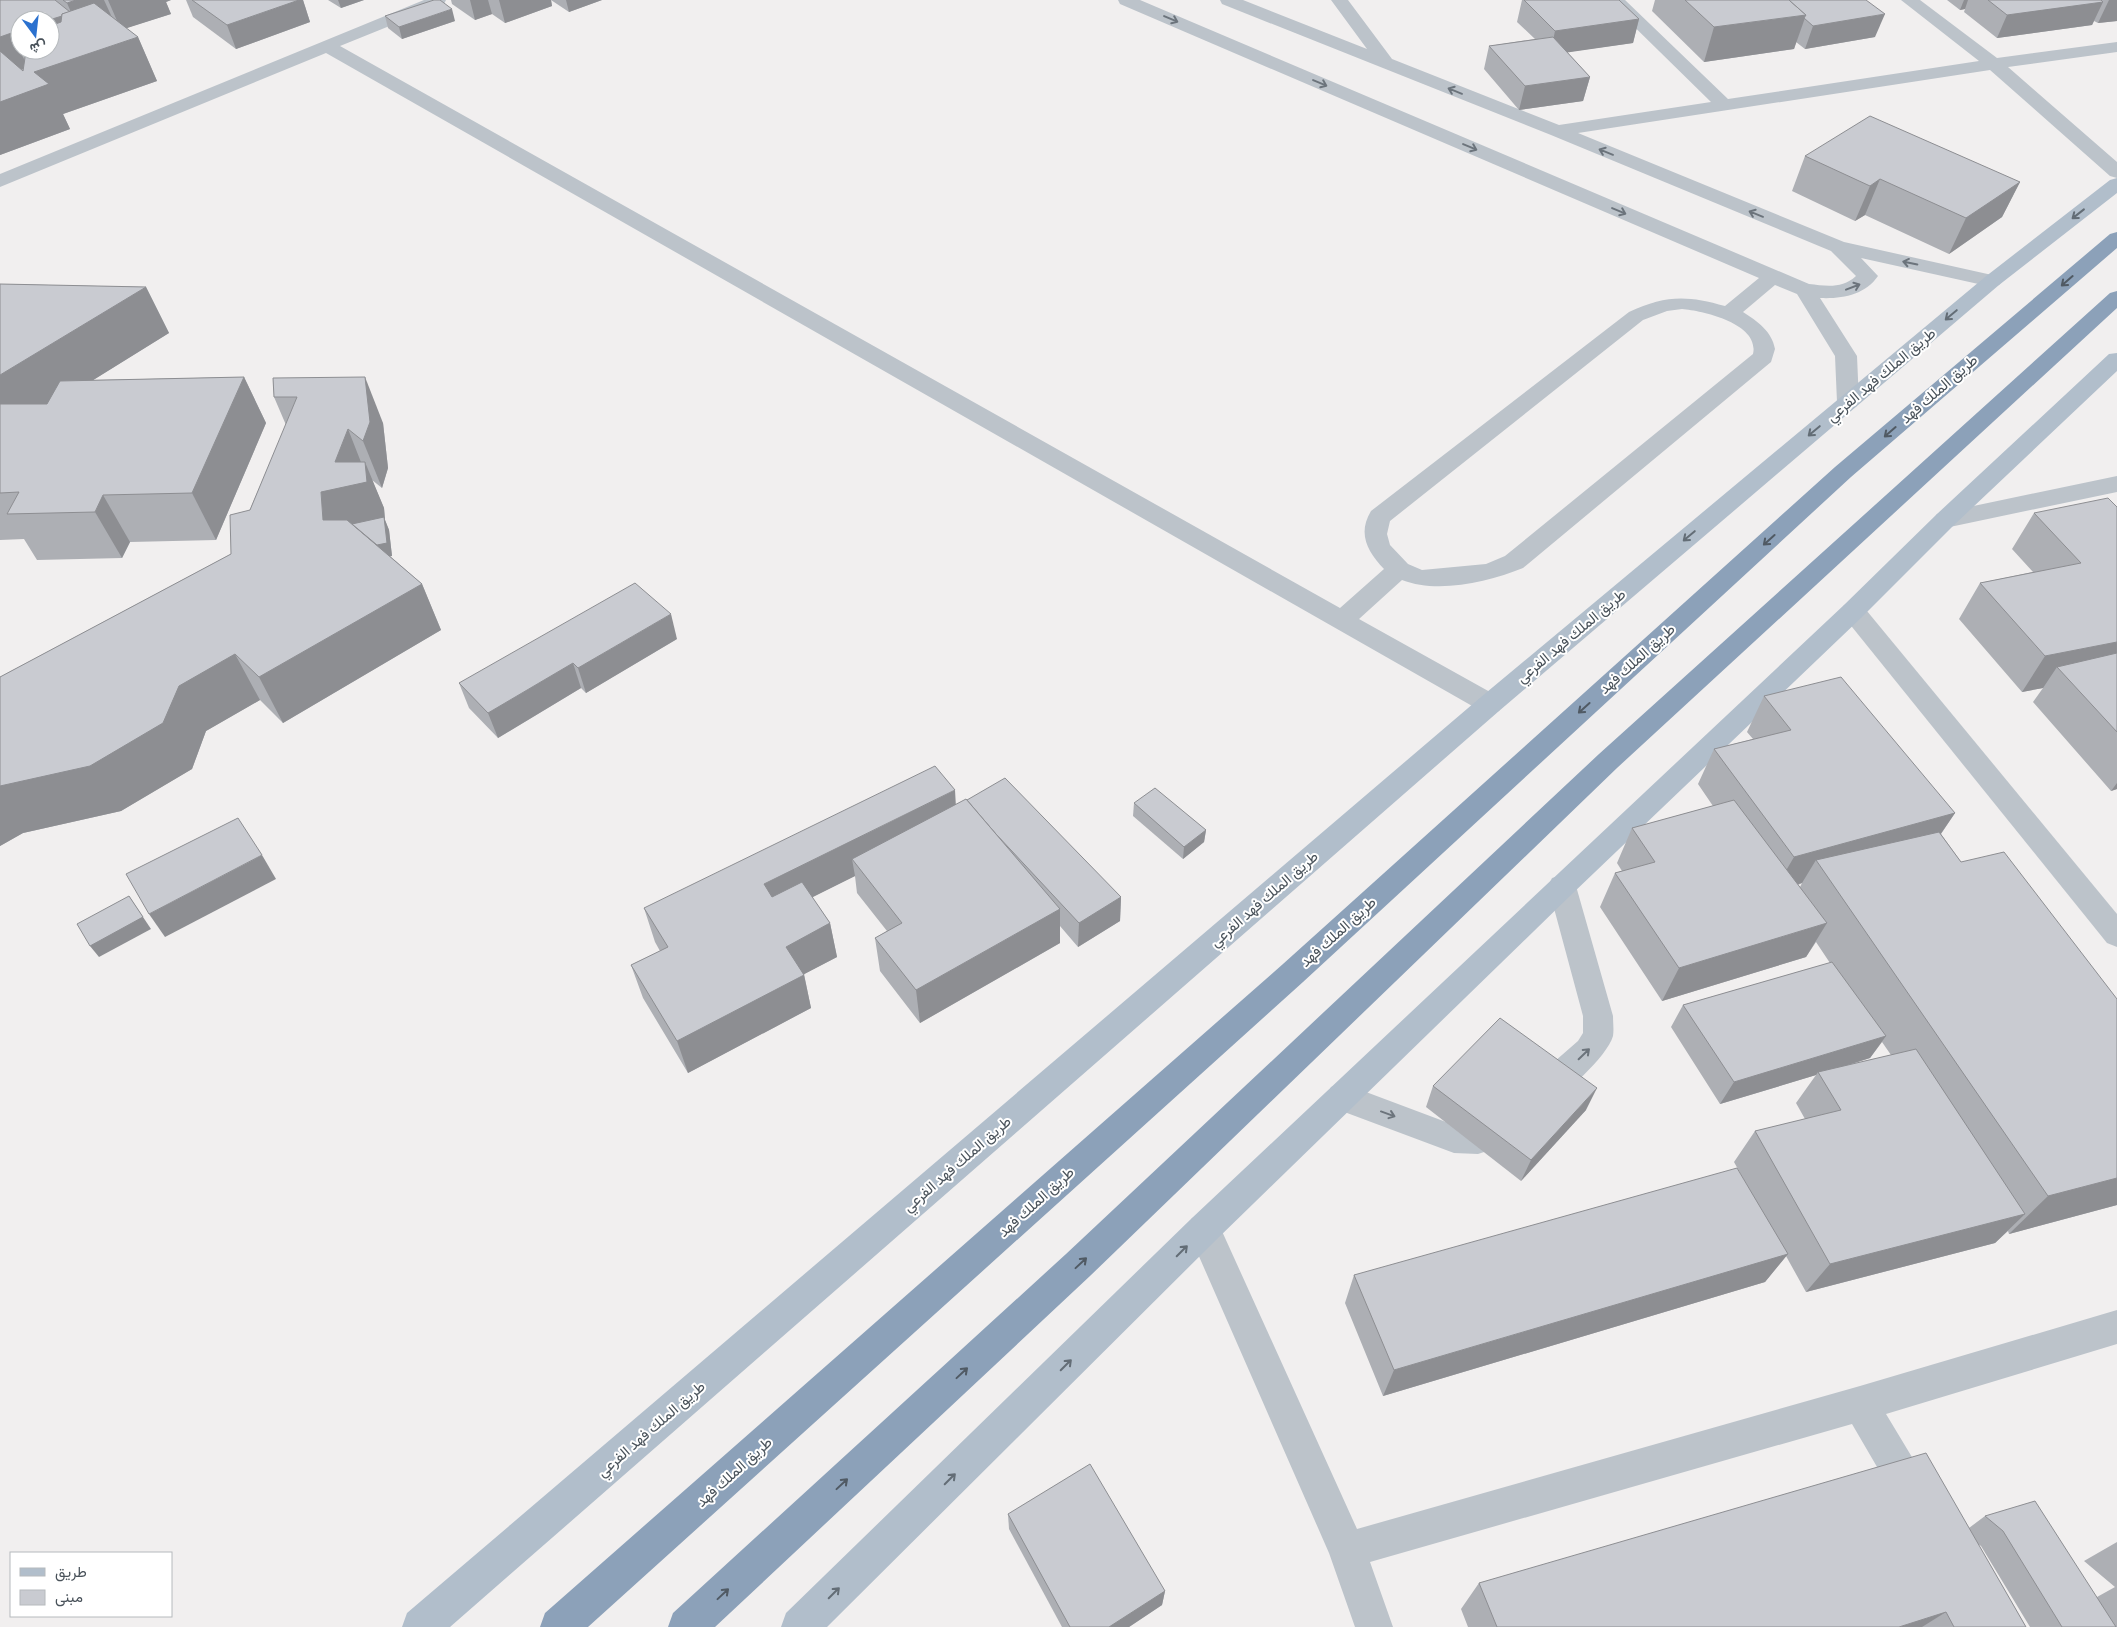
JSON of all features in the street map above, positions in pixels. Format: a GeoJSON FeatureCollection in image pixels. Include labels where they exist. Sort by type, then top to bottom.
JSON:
{"type":"FeatureCollection","features":[{"type":"Feature","properties":{"kind":"highway","name":"طريق الملك فهد"},"geometry":{"type":"LineString","coordinates":[[559,1627],[1293,973],[1843,472],[2117,238]]}},
{"type":"Feature","properties":{"kind":"highway"},"geometry":{"type":"LineString","coordinates":[[687,1627],[1078,1266],[1608,761],[2117,297]]}},
{"type":"Feature","properties":{"kind":"main road","name":"طريق الملك فهد الفرعي"},"geometry":{"type":"LineString","coordinates":[[421,1627],[1490,704],[1992,281],[2117,184]]}},
{"type":"Feature","properties":{"kind":"main road"},"geometry":{"type":"LineString","coordinates":[[800,1627],[1204,1229],[1562,886],[1853,611],[1945,520],[2117,359]]}},
{"type":"Feature","properties":{"kind":"street"},"geometry":{"type":"LineString","coordinates":[[0,181],[438,0]]}},
{"type":"Feature","properties":{"kind":"street"},"geometry":{"type":"LineString","coordinates":[[1126,0],[1805,290],[1837,293],[1859,286],[1868,276],[1838,248]]}},
{"type":"Feature","properties":{"kind":"street"},"geometry":{"type":"LineString","coordinates":[[1228,0],[1557,131],[1838,248],[1992,281]]}},
{"type":"Feature","properties":{"kind":"street"},"geometry":{"type":"LineString","coordinates":[[1339,0],[1386,63]]}},
{"type":"Feature","properties":{"kind":"street"},"geometry":{"type":"LineString","coordinates":[[1615,0],[1725,106]]}},
{"type":"Feature","properties":{"kind":"street"},"geometry":{"type":"LineString","coordinates":[[1909,0],[1994,64],[2117,172]]}},
{"type":"Feature","properties":{"kind":"street"},"geometry":{"type":"LineString","coordinates":[[327,46],[1490,704]]}},
{"type":"Feature","properties":{"kind":"street"},"geometry":{"type":"LineString","coordinates":[[1557,131],[2117,47]]}},
{"type":"Feature","properties":{"kind":"street"},"geometry":{"type":"LineString","coordinates":[[1729,313],[1772,276]]}},
{"type":"Feature","properties":{"kind":"street"},"geometry":{"type":"LineString","coordinates":[[1805,290],[1846,356],[1848,402]]}},
{"type":"Feature","properties":{"kind":"street"},"geometry":{"type":"LineString","coordinates":[[1685,301],[1729,313],[1747,324],[1763,339],[1766,351],[1764,357],[1514,562],[1490,572],[1420,578],[1399,570],[1378,547],[1374,530],[1379,516],[1636,316],[1654,307],[1685,301]]}},
{"type":"Feature","properties":{"kind":"street"},"geometry":{"type":"LineString","coordinates":[[1945,520],[2117,484]]}},
{"type":"Feature","properties":{"kind":"street"},"geometry":{"type":"LineString","coordinates":[[1342,620],[1399,570]]}},
{"type":"Feature","properties":{"kind":"street"},"geometry":{"type":"LineString","coordinates":[[1853,611],[2117,935]]}},
{"type":"Feature","properties":{"kind":"street"},"geometry":{"type":"LineString","coordinates":[[1342,1097],[1454,1139],[1478,1140],[1494,1135],[1590,1050],[1598,1035],[1598,1016],[1562,886]]}},
{"type":"Feature","properties":{"kind":"street"},"geometry":{"type":"LineString","coordinates":[[1204,1229],[1347,1550],[1374,1627]]}},
{"type":"Feature","properties":{"kind":"street"},"geometry":{"type":"LineString","coordinates":[[1347,1550],[1860,1404],[2117,1327]]}},
{"type":"Feature","properties":{"kind":"street"},"geometry":{"type":"LineString","coordinates":[[1860,1404],[1932,1524]]}},
{"type":"Feature","properties":{"kind":"building"},"geometry":{"type":"Polygon","coordinates":[[[0,0],[55,0],[70,12],[62,14],[60,17],[60,10],[10,10],[10,34],[0,37],[0,0]]]}},
{"type":"Feature","properties":{"kind":"building"},"geometry":{"type":"Polygon","coordinates":[[[63,0],[76,0],[67,3],[63,0]]]}},
{"type":"Feature","properties":{"kind":"building"},"geometry":{"type":"Polygon","coordinates":[[[192,0],[299,0],[227,25],[192,0]]]}},
{"type":"Feature","properties":{"kind":"building"},"geometry":{"type":"Polygon","coordinates":[[[434,0],[440,0],[452,9],[399,27],[385,16],[434,0]]]}},
{"type":"Feature","properties":{"kind":"building"},"geometry":{"type":"Polygon","coordinates":[[[1524,0],[1619,0],[1639,19],[1555,31],[1524,0]]]}},
{"type":"Feature","properties":{"kind":"building"},"geometry":{"type":"Polygon","coordinates":[[[1685,0],[1789,0],[1806,15],[1714,27],[1685,0]]]}},
{"type":"Feature","properties":{"kind":"building"},"geometry":{"type":"Polygon","coordinates":[[[1789,0],[1866,0],[1885,14],[1813,26],[1804,18],[1806,15],[1789,0]]]}},
{"type":"Feature","properties":{"kind":"building"},"geometry":{"type":"Polygon","coordinates":[[[1988,0],[2101,0],[2103,2],[2007,15],[1988,0]]]}},
{"type":"Feature","properties":{"kind":"building"},"geometry":{"type":"Polygon","coordinates":[[[94,3],[138,37],[34,72],[49,84],[0,102],[0,51],[23,71],[25,60],[60,60],[60,22],[62,14],[94,3]]]}},
{"type":"Feature","properties":{"kind":"building"},"geometry":{"type":"Polygon","coordinates":[[[1553,37],[1590,77],[1525,86],[1489,46],[1553,37]]]}},
{"type":"Feature","properties":{"kind":"building"},"geometry":{"type":"Polygon","coordinates":[[[1870,116],[2020,182],[1966,218],[1880,179],[1870,186],[1805,156],[1870,116]]]}},
{"type":"Feature","properties":{"kind":"building"},"geometry":{"type":"Polygon","coordinates":[[[0,284],[146,287],[0,375],[0,284]]]}},
{"type":"Feature","properties":{"kind":"building"},"geometry":{"type":"Polygon","coordinates":[[[244,377],[192,493],[103,495],[95,512],[7,514],[19,492],[0,493],[0,404],[47,404],[60,381],[244,377]]]}},
{"type":"Feature","properties":{"kind":"building"},"geometry":{"type":"Polygon","coordinates":[[[365,377],[370,422],[363,441],[348,429],[335,462],[365,462],[367,482],[321,492],[323,520],[347,520],[422,584],[259,677],[235,654],[179,686],[163,723],[90,766],[0,786],[0,677],[231,554],[230,515],[250,510],[297,397],[274,397],[273,378],[365,377]]]}},
{"type":"Feature","properties":{"kind":"building"},"geometry":{"type":"Polygon","coordinates":[[[2108,498],[2117,507],[2117,642],[2045,656],[1980,583],[2081,563],[2034,513],[2108,498]]]}},
{"type":"Feature","properties":{"kind":"building"},"geometry":{"type":"Polygon","coordinates":[[[384,517],[387,543],[377,545],[352,524],[384,517]]]}},
{"type":"Feature","properties":{"kind":"building"},"geometry":{"type":"Polygon","coordinates":[[[635,583],[671,614],[578,668],[573,663],[488,713],[459,683],[635,583]]]}},
{"type":"Feature","properties":{"kind":"building"},"geometry":{"type":"Polygon","coordinates":[[[2117,653],[2117,732],[2057,667],[2117,653]]]}},
{"type":"Feature","properties":{"kind":"building"},"geometry":{"type":"Polygon","coordinates":[[[1841,677],[1955,813],[1794,857],[1714,749],[1791,730],[1764,696],[1841,677]]]}},
{"type":"Feature","properties":{"kind":"building"},"geometry":{"type":"Polygon","coordinates":[[[935,766],[955,790],[764,884],[772,897],[802,882],[830,923],[786,947],[804,975],[677,1041],[631,965],[668,947],[644,908],[935,766]]]}},
{"type":"Feature","properties":{"kind":"building"},"geometry":{"type":"Polygon","coordinates":[[[1005,778],[1121,897],[1079,923],[967,800],[1005,778]]]}},
{"type":"Feature","properties":{"kind":"building"},"geometry":{"type":"Polygon","coordinates":[[[1155,788],[1206,830],[1184,847],[1134,803],[1155,788]]]}},
{"type":"Feature","properties":{"kind":"building"},"geometry":{"type":"Polygon","coordinates":[[[966,799],[1060,909],[916,990],[875,938],[902,923],[852,859],[966,799]]]}},
{"type":"Feature","properties":{"kind":"building"},"geometry":{"type":"Polygon","coordinates":[[[1734,800],[1827,923],[1679,968],[1615,873],[1655,862],[1632,828],[1734,800]]]}},
{"type":"Feature","properties":{"kind":"building"},"geometry":{"type":"Polygon","coordinates":[[[238,818],[262,855],[149,914],[126,874],[238,818]]]}},
{"type":"Feature","properties":{"kind":"building"},"geometry":{"type":"Polygon","coordinates":[[[1939,832],[1961,862],[2004,852],[2117,999],[2117,1178],[2048,1196],[1816,860],[1939,832]]]}},
{"type":"Feature","properties":{"kind":"building"},"geometry":{"type":"Polygon","coordinates":[[[129,896],[143,917],[90,946],[77,924],[129,896]]]}},
{"type":"Feature","properties":{"kind":"building"},"geometry":{"type":"Polygon","coordinates":[[[1832,962],[1886,1036],[1734,1082],[1683,1005],[1832,962]]]}},
{"type":"Feature","properties":{"kind":"building"},"geometry":{"type":"Polygon","coordinates":[[[1500,1018],[1597,1088],[1531,1160],[1433,1086],[1500,1018]]]}},
{"type":"Feature","properties":{"kind":"building"},"geometry":{"type":"Polygon","coordinates":[[[1916,1049],[2025,1214],[1830,1264],[1755,1131],[1841,1110],[1818,1072],[1916,1049]]]}},
{"type":"Feature","properties":{"kind":"building"},"geometry":{"type":"Polygon","coordinates":[[[1737,1168],[1788,1254],[1394,1370],[1354,1275],[1737,1168]]]}},
{"type":"Feature","properties":{"kind":"building"},"geometry":{"type":"Polygon","coordinates":[[[1926,1453],[2026,1627],[1954,1627],[1946,1612],[1899,1627],[1497,1627],[1479,1583],[1926,1453]]]}},
{"type":"Feature","properties":{"kind":"building"},"geometry":{"type":"Polygon","coordinates":[[[1090,1464],[1165,1591],[1109,1627],[1070,1627],[1008,1514],[1090,1464]]]}},
{"type":"Feature","properties":{"kind":"building"},"geometry":{"type":"Polygon","coordinates":[[[2035,1501],[2116,1627],[2062,1627],[2003,1531],[1985,1516],[2035,1501]]]}}]}
